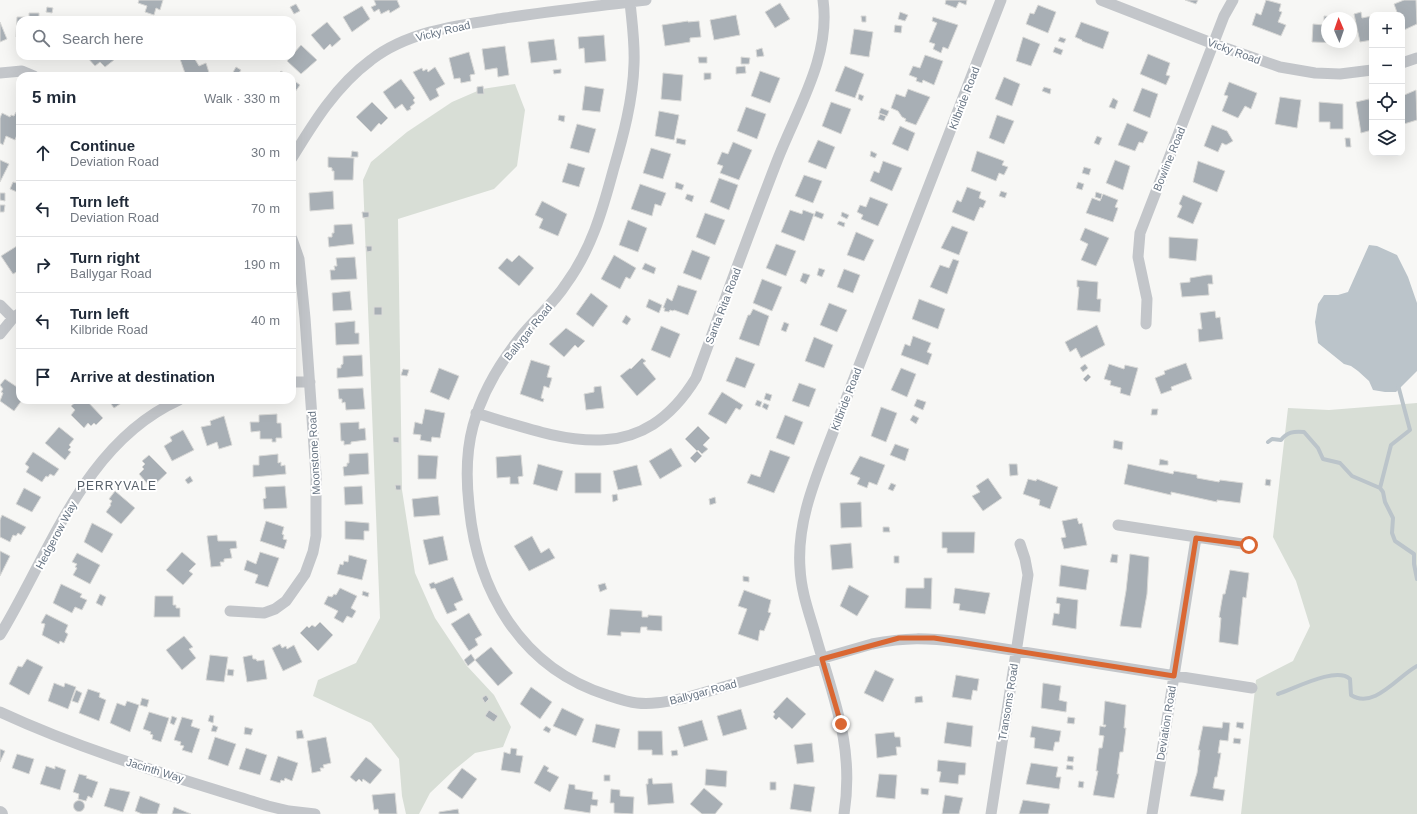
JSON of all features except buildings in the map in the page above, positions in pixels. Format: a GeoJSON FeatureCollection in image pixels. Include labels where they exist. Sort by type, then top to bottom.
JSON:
{"type":"FeatureCollection","features":[{"type":"Feature","properties":{"kind":"street","name":"Vicky Road"},"geometry":{"type":"LineString","coordinates":[[296,151],[306,134],[337,91],[372,59],[392,47],[417,36],[453,26],[646,0]]}},
{"type":"Feature","properties":{"kind":"street","name":"Santa Rita Road"},"geometry":{"type":"LineString","coordinates":[[476,413],[550,435],[600,442],[620,439],[639,432],[658,421],[685,397],[696,378],[777,161],[816,65],[824,41],[825,17],[823,0]]}},
{"type":"Feature","properties":{"kind":"street","name":"Kilbride Road"},"geometry":{"type":"LineString","coordinates":[[844,814],[847,787],[846,746],[834,698],[804,594],[800,568],[801,531],[807,505],[832,434],[1001,0]]}},
{"type":"Feature","properties":{"kind":"street","name":"Vicky Road"},"geometry":{"type":"LineString","coordinates":[[1101,0],[1214,44],[1253,58],[1298,71],[1340,74],[1369,70]]}},
{"type":"Feature","properties":{"kind":"street","name":"Bowline Road"},"geometry":{"type":"LineString","coordinates":[[1146,324],[1147,298],[1138,257],[1140,233],[1224,16],[1233,0]]}},
{"type":"Feature","properties":{"kind":"street","name":"Ballygar Road"},"geometry":{"type":"LineString","coordinates":[[630,2],[634,35],[634,64],[631,96],[619,150],[592,240],[566,285],[512,350],[486,390],[476,413],[472,429],[467,464],[470,514],[475,550],[484,577],[509,624],[545,663],[586,689],[636,703],[657,703],[685,698],[872,644],[899,638],[934,638],[1252,688]]}},
{"type":"Feature","properties":{"kind":"street"},"geometry":{"type":"LineString","coordinates":[[1405,62],[1417,58]]}},
{"type":"Feature","properties":{"kind":"street"},"geometry":{"type":"LineString","coordinates":[[0,73],[24,72]]}},
{"type":"Feature","properties":{"kind":"street","name":"Moonstone Road"},"geometry":{"type":"LineString","coordinates":[[230,611],[264,613],[276,609],[286,601],[305,574],[313,552],[316,536],[317,510],[310,382],[302,275],[296,250]]}},
{"type":"Feature","properties":{"kind":"street"},"geometry":{"type":"LineString","coordinates":[[0,305],[16,315],[0,334]]}},
{"type":"Feature","properties":{"kind":"street"},"geometry":{"type":"LineString","coordinates":[[296,382],[310,382]]}},
{"type":"Feature","properties":{"kind":"street","name":"Hedgerow Way"},"geometry":{"type":"LineString","coordinates":[[0,635],[34,577],[63,518],[93,473],[136,427],[152,414],[171,404]]}},
{"type":"Feature","properties":{"kind":"street"},"geometry":{"type":"LineString","coordinates":[[1118,525],[1249,545]]}},
{"type":"Feature","properties":{"kind":"street","name":"Deviation Road"},"geometry":{"type":"LineString","coordinates":[[1152,814],[1196,538]]}},
{"type":"Feature","properties":{"kind":"street","name":"Transoms Road"},"geometry":{"type":"LineString","coordinates":[[991,814],[1028,575],[1020,544]]}},
{"type":"Feature","properties":{"kind":"street","name":"Jacinth Way"},"geometry":{"type":"LineString","coordinates":[[0,712],[61,738],[117,758],[268,806],[289,811],[315,814]]}},
{"type":"Feature","properties":{"kind":"shaded area"},"geometry":{"type":"Polygon","coordinates":[[[515,84],[525,110],[517,166],[494,189],[398,219],[402,490],[415,573],[435,618],[467,666],[494,695],[511,727],[503,747],[475,753],[430,793],[419,814],[406,814],[402,796],[399,759],[371,723],[313,696],[318,680],[356,663],[380,618],[363,180],[371,162],[407,132],[452,102],[482,89],[515,84]]]}},
{"type":"Feature","properties":{"kind":"shaded area"},"geometry":{"type":"Polygon","coordinates":[[[1369,245],[1377,246],[1397,255],[1408,277],[1417,303],[1417,371],[1396,392],[1373,390],[1369,381],[1358,371],[1351,366],[1344,364],[1318,343],[1315,322],[1318,304],[1324,295],[1338,295],[1348,292],[1369,245]]]}},
{"type":"Feature","properties":{"kind":"shaded area"},"geometry":{"type":"Polygon","coordinates":[[[1417,403],[1417,814],[1241,814],[1256,680],[1293,661],[1310,626],[1296,581],[1273,537],[1288,408],[1329,410],[1417,403]]]}},
{"type":"Feature","properties":{"kind":"waterway"},"geometry":{"type":"LineString","coordinates":[[1380,488],[1391,445],[1410,430],[1398,385]]}},
{"type":"Feature","properties":{"kind":"waterway"},"geometry":{"type":"LineString","coordinates":[[1268,442],[1272,439],[1281,440],[1286,435],[1291,433],[1304,432],[1318,448],[1323,459],[1340,463],[1352,476],[1380,488],[1393,518],[1392,533],[1395,541],[1414,554],[1417,579]]}},
{"type":"Feature","properties":{"kind":"waterway"},"geometry":{"type":"LineString","coordinates":[[1278,694],[1315,680],[1335,675],[1344,676],[1350,679],[1351,695],[1360,698],[1368,698],[1386,690],[1417,666]]}},
{"type":"Feature","properties":{"kind":"district","name":"PERRYVALE"},"geometry":{"type":"Point","coordinates":[117,486]}},
{"type":"Feature","properties":{"kind":"route"},"geometry":{"type":"LineString","coordinates":[[841,724],[822,659],[872,644],[899,638],[934,638],[1174,676],[1196,538],[1249,545]]}}]}
